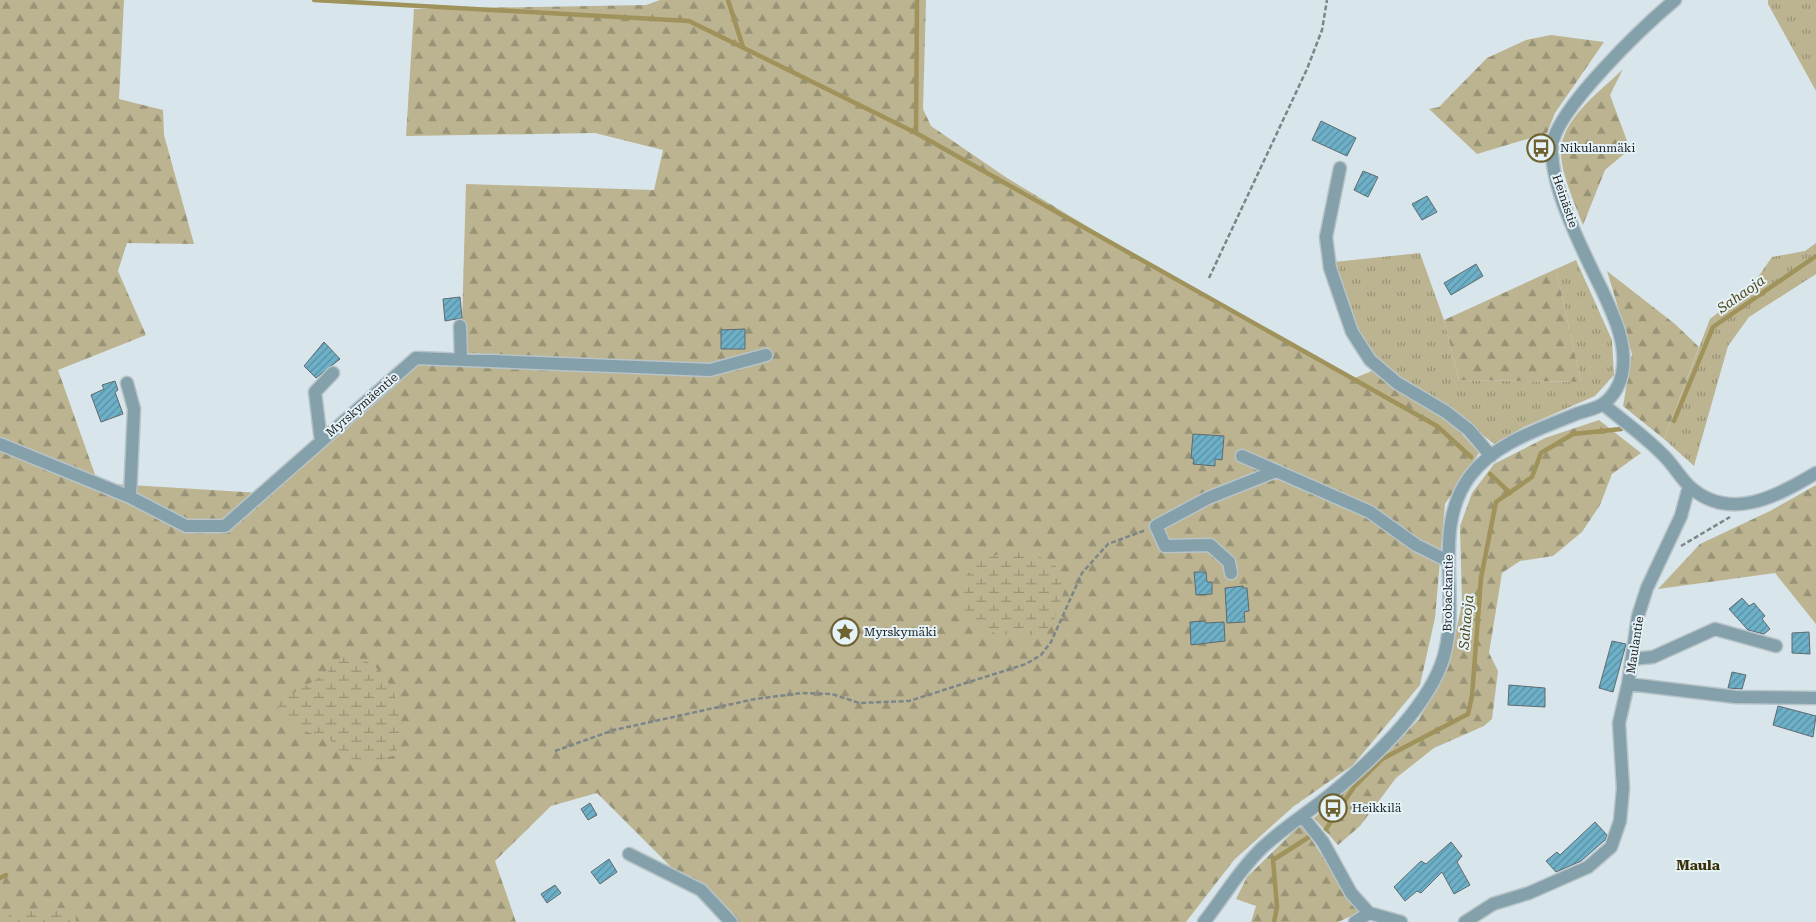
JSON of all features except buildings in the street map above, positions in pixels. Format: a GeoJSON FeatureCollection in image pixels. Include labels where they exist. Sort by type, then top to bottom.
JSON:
{"type":"FeatureCollection","features":[{"type":"Feature","properties":{"kind":"street","name":"Heinästie"},"geometry":{"type":"LineString","coordinates":[[1603,404],[1616,390],[1621,377],[1624,351],[1610,309],[1566,207],[1554,168],[1552,145],[1556,127],[1575,102],[1640,30],[1674,0]]}},
{"type":"Feature","properties":{"kind":"street"},"geometry":{"type":"LineString","coordinates":[[1340,168],[1326,237],[1330,268],[1352,332],[1370,360],[1397,383],[1446,412],[1469,430],[1491,456]]}},
{"type":"Feature","properties":{"kind":"street"},"geometry":{"type":"LineString","coordinates":[[460,326],[461,358]]}},
{"type":"Feature","properties":{"kind":"street","name":"Myrskymäentie"},"geometry":{"type":"LineString","coordinates":[[0,444],[130,497],[186,526],[225,526],[416,358],[461,358],[710,370],[766,355]]}},
{"type":"Feature","properties":{"kind":"street"},"geometry":{"type":"LineString","coordinates":[[322,441],[314,392],[333,373]]}},
{"type":"Feature","properties":{"kind":"street"},"geometry":{"type":"LineString","coordinates":[[127,383],[134,409],[130,497]]}},
{"type":"Feature","properties":{"kind":"street","name":"Brobackantie"},"geometry":{"type":"LineString","coordinates":[[1204,922],[1236,875],[1264,846],[1356,772],[1401,726],[1426,693],[1441,664],[1448,634],[1448,561],[1451,516],[1460,490],[1473,472],[1491,456],[1533,432],[1603,404]]}},
{"type":"Feature","properties":{"kind":"street"},"geometry":{"type":"LineString","coordinates":[[1603,404],[1666,458],[1689,486],[1710,500],[1735,505],[1758,502],[1781,493],[1816,473]]}},
{"type":"Feature","properties":{"kind":"street"},"geometry":{"type":"LineString","coordinates":[[1242,456],[1370,512],[1416,545],[1448,561]]}},
{"type":"Feature","properties":{"kind":"street"},"geometry":{"type":"LineString","coordinates":[[1231,573],[1229,562],[1210,545],[1166,546],[1156,526],[1208,498],[1276,471]]}},
{"type":"Feature","properties":{"kind":"street","name":"Maulantie"},"geometry":{"type":"LineString","coordinates":[[1689,486],[1681,516],[1647,588],[1638,616],[1628,684],[1736,697],[1816,698]]}},
{"type":"Feature","properties":{"kind":"street"},"geometry":{"type":"LineString","coordinates":[[1632,659],[1653,657],[1715,630],[1776,646]]}},
{"type":"Feature","properties":{"kind":"street"},"geometry":{"type":"LineString","coordinates":[[1465,922],[1493,904],[1529,893],[1588,867],[1611,847],[1620,821],[1622,788],[1619,723],[1628,684]]}},
{"type":"Feature","properties":{"kind":"street"},"geometry":{"type":"LineString","coordinates":[[1302,816],[1323,842],[1351,892],[1369,912],[1401,922]]}},
{"type":"Feature","properties":{"kind":"street"},"geometry":{"type":"LineString","coordinates":[[629,854],[700,890],[731,922]]}},
{"type":"Feature","properties":{"kind":"street"},"geometry":{"type":"LineString","coordinates":[[1355,922],[1369,912]]}},
{"type":"Feature","properties":{"kind":"path"},"geometry":{"type":"LineString","coordinates":[[1210,278],[1307,69],[1322,30],[1327,0]]}},
{"type":"Feature","properties":{"kind":"path"},"geometry":{"type":"LineString","coordinates":[[1661,558],[1734,515]]}},
{"type":"Feature","properties":{"kind":"path"},"geometry":{"type":"LineString","coordinates":[[555,750],[614,730],[755,699],[802,693],[832,694],[859,703],[909,701],[1026,664],[1041,655],[1051,642],[1082,573],[1108,544],[1156,526]]}},
{"type":"Feature","properties":{"kind":"green space"},"geometry":{"type":"Polygon","coordinates":[[[0,0],[124,0],[119,99],[163,110],[164,135],[194,244],[127,243],[118,271],[146,335],[58,370],[98,483],[262,493],[416,358],[461,358],[466,184],[654,190],[663,150],[595,133],[406,136],[414,9],[646,5],[660,0],[926,0],[923,109],[931,126],[1007,178],[1213,302],[1352,379],[1372,371],[1453,424],[1479,453],[1445,504],[1435,618],[1420,685],[1353,765],[1294,806],[1234,860],[1186,922],[726,922],[597,793],[551,806],[495,861],[516,922],[0,922],[0,0]]]}},
{"type":"Feature","properties":{"kind":"green space"},"geometry":{"type":"Polygon","coordinates":[[[1768,0],[1816,0],[1816,91],[1768,4],[1768,0]]]}},
{"type":"Feature","properties":{"kind":"green space"},"geometry":{"type":"Polygon","coordinates":[[[1551,35],[1604,42],[1555,113],[1547,133],[1477,154],[1429,109],[1439,107],[1487,58],[1526,40],[1551,35]]]}},
{"type":"Feature","properties":{"kind":"green space"},"geometry":{"type":"Polygon","coordinates":[[[1623,69],[1610,95],[1630,149],[1605,170],[1583,225],[1564,172],[1561,155],[1562,142],[1574,118],[1623,69]]]}},
{"type":"Feature","properties":{"kind":"green space"},"geometry":{"type":"Polygon","coordinates":[[[1816,243],[1816,274],[1749,317],[1728,346],[1694,466],[1664,439],[1710,319],[1751,287],[1772,257],[1805,251],[1816,243]]]}},
{"type":"Feature","properties":{"kind":"green space"},"geometry":{"type":"Polygon","coordinates":[[[1420,253],[1444,320],[1459,380],[1581,382],[1556,269],[1576,260],[1612,340],[1614,375],[1595,396],[1524,427],[1494,444],[1453,411],[1395,375],[1373,353],[1355,327],[1334,262],[1420,253]]]}},
{"type":"Feature","properties":{"kind":"green space"},"geometry":{"type":"Polygon","coordinates":[[[1556,269],[1581,382],[1459,380],[1444,320],[1556,269]]]}},
{"type":"Feature","properties":{"kind":"green space"},"geometry":{"type":"Polygon","coordinates":[[[1607,271],[1675,324],[1699,347],[1664,439],[1623,406],[1632,354],[1607,271]]]}},
{"type":"Feature","properties":{"kind":"green space"},"geometry":{"type":"Polygon","coordinates":[[[1599,420],[1641,453],[1612,474],[1600,505],[1582,532],[1553,556],[1520,561],[1502,573],[1489,653],[1498,671],[1492,719],[1484,726],[1434,748],[1396,778],[1360,826],[1338,845],[1314,818],[1392,748],[1419,719],[1448,668],[1462,604],[1460,526],[1472,493],[1494,464],[1545,438],[1599,420]]]}},
{"type":"Feature","properties":{"kind":"green space"},"geometry":{"type":"Polygon","coordinates":[[[1816,485],[1816,624],[1775,573],[1658,589],[1700,544],[1770,511],[1816,485]]]}},
{"type":"Feature","properties":{"kind":"green space"},"geometry":{"type":"Polygon","coordinates":[[[1022,547],[1056,566],[1065,588],[1053,624],[1037,635],[996,634],[965,614],[964,578],[980,560],[1022,547]]]}},
{"type":"Feature","properties":{"kind":"green space"},"geometry":{"type":"Polygon","coordinates":[[[350,654],[374,665],[393,689],[403,729],[395,755],[375,762],[344,758],[329,738],[303,731],[277,714],[280,701],[327,673],[336,660],[350,654]]]}},
{"type":"Feature","properties":{"kind":"green space"},"geometry":{"type":"Polygon","coordinates":[[[1301,824],[1360,912],[1338,922],[1251,922],[1256,906],[1236,899],[1247,877],[1301,824]]]}},
{"type":"Feature","properties":{"kind":"green space"},"geometry":{"type":"Polygon","coordinates":[[[75,908],[76,922],[8,922],[9,909],[75,908]]]}},
{"type":"Feature","properties":{"kind":"waterway"},"geometry":{"type":"LineString","coordinates":[[314,0],[689,21],[916,133],[1437,426],[1471,457]]}},
{"type":"Feature","properties":{"kind":"waterway"},"geometry":{"type":"LineString","coordinates":[[728,0],[743,47]]}},
{"type":"Feature","properties":{"kind":"waterway"},"geometry":{"type":"LineString","coordinates":[[916,133],[917,0]]}},
{"type":"Feature","properties":{"kind":"waterway","name":"Sahaoja"},"geometry":{"type":"LineString","coordinates":[[1674,421],[1713,327],[1816,256]]}},
{"type":"Feature","properties":{"kind":"waterway","name":"Sahaoja"},"geometry":{"type":"LineString","coordinates":[[1326,829],[1354,787],[1382,759],[1468,714],[1472,696],[1481,578],[1496,502],[1532,477],[1541,453],[1573,434],[1621,429]]}},
{"type":"Feature","properties":{"kind":"waterway"},"geometry":{"type":"LineString","coordinates":[[1490,474],[1510,493]]}},
{"type":"Feature","properties":{"kind":"waterway","name":"Sahaoja"},"geometry":{"type":"LineString","coordinates":[[1274,922],[1277,907],[1273,860],[1309,837]]}},
{"type":"Feature","properties":{"kind":"waterway"},"geometry":{"type":"LineString","coordinates":[[0,878],[6,875]]}},
{"type":"Feature","properties":{"kind":"place","name":"Nikulanmäki"},"geometry":{"type":"Point","coordinates":[1541,148]}},
{"type":"Feature","properties":{"kind":"place","name":"Myrskymäki"},"geometry":{"type":"Point","coordinates":[845,632]}},
{"type":"Feature","properties":{"kind":"place","name":"Heikkilä"},"geometry":{"type":"Point","coordinates":[1333,808]}},
{"type":"Feature","properties":{"kind":"district","name":"Maula"},"geometry":{"type":"Point","coordinates":[1698,865]}}]}
